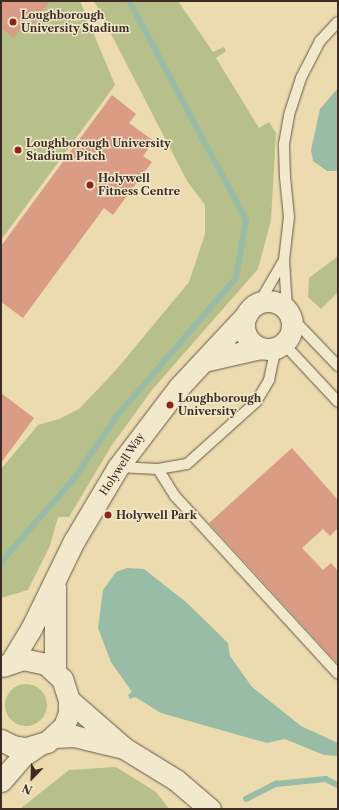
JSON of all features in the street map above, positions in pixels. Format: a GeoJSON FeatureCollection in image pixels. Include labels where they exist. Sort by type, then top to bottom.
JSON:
{"type":"FeatureCollection","features":[{"type":"Feature","properties":{"kind":"street"},"geometry":{"type":"LineString","coordinates":[[208,360],[274,347],[292,332],[289,313],[274,302],[253,309],[244,322],[246,334],[254,344],[274,347]]}},
{"type":"Feature","properties":{"kind":"street","name":"Holywell Way"},"geometry":{"type":"LineString","coordinates":[[6,664],[55,581],[74,541],[118,467],[174,394],[208,360],[253,309]]}},
{"type":"Feature","properties":{"kind":"street","name":"Holywell Way"},"geometry":{"type":"LineString","coordinates":[[6,664],[34,660],[55,671],[55,581]]}},
{"type":"Feature","properties":{"kind":"street"},"geometry":{"type":"LineString","coordinates":[[1,781],[23,756],[47,741],[64,726],[68,713],[69,700],[62,679],[55,671]]}},
{"type":"Feature","properties":{"kind":"street"},"geometry":{"type":"LineString","coordinates":[[69,700],[124,748],[176,780],[207,806]]}},
{"type":"Feature","properties":{"kind":"street"},"geometry":{"type":"LineString","coordinates":[[1,740],[13,746],[74,736],[124,748]]}},
{"type":"Feature","properties":{"kind":"lane"},"geometry":{"type":"LineString","coordinates":[[338,22],[320,41],[301,78],[289,115],[284,150],[290,217],[284,260],[289,313],[338,366]]}},
{"type":"Feature","properties":{"kind":"lane"},"geometry":{"type":"LineString","coordinates":[[253,309],[284,260]]}},
{"type":"Feature","properties":{"kind":"lane"},"geometry":{"type":"LineString","coordinates":[[274,347],[338,402]]}},
{"type":"Feature","properties":{"kind":"lane"},"geometry":{"type":"LineString","coordinates":[[118,467],[158,469],[187,464],[256,402],[269,380],[274,347]]}},
{"type":"Feature","properties":{"kind":"lane"},"geometry":{"type":"LineString","coordinates":[[158,469],[175,496],[338,674]]}},
{"type":"Feature","properties":{"kind":"shaded area"},"geometry":{"type":"Polygon","coordinates":[[[1,1],[80,1],[115,85],[1,240],[1,1]]]}},
{"type":"Feature","properties":{"kind":"shaded area"},"geometry":{"type":"Polygon","coordinates":[[[94,1],[178,1],[213,52],[224,47],[226,51],[216,58],[259,128],[269,122],[276,133],[271,220],[258,269],[152,390],[112,445],[69,517],[58,517],[50,546],[28,590],[1,598],[1,469],[38,425],[59,419],[79,409],[116,370],[189,282],[205,234],[205,205],[187,181],[94,1]]]}},
{"type":"Feature","properties":{"kind":"shaded area"},"geometry":{"type":"Polygon","coordinates":[[[338,88],[338,171],[327,171],[313,161],[311,150],[320,109],[338,88]]]}},
{"type":"Feature","properties":{"kind":"shaded area"},"geometry":{"type":"Polygon","coordinates":[[[338,256],[338,292],[321,309],[308,297],[309,278],[338,256]]]}},
{"type":"Feature","properties":{"kind":"shaded area"},"geometry":{"type":"Polygon","coordinates":[[[127,568],[144,569],[186,602],[228,643],[230,656],[252,687],[301,726],[338,743],[338,756],[324,755],[285,739],[267,743],[161,713],[135,697],[130,699],[128,695],[132,692],[111,662],[98,628],[103,590],[116,572],[127,568]]]}},
{"type":"Feature","properties":{"kind":"shaded area"},"geometry":{"type":"Polygon","coordinates":[[[22,684],[30,684],[41,690],[47,701],[47,709],[41,720],[30,726],[22,726],[11,720],[5,709],[5,701],[11,690],[22,684]]]}},
{"type":"Feature","properties":{"kind":"shaded area"},"geometry":{"type":"Polygon","coordinates":[[[116,767],[156,792],[169,809],[20,809],[69,770],[116,767]]]}},
{"type":"Feature","properties":{"kind":"building","name":"Loughborough University Stadium"},"geometry":{"type":"Polygon","coordinates":[[[1,1],[50,1],[33,24],[27,19],[14,38],[1,28],[1,1]]]}},
{"type":"Feature","properties":{"kind":"building","name":"Holywell Fitness Centre"},"geometry":{"type":"Polygon","coordinates":[[[112,95],[136,114],[129,123],[154,141],[143,156],[152,162],[113,215],[104,208],[23,318],[1,302],[1,246],[112,95]]]}},
{"type":"Feature","properties":{"kind":"building"},"geometry":{"type":"Polygon","coordinates":[[[1,393],[34,418],[1,463],[1,393]]]}},
{"type":"Feature","properties":{"kind":"building"},"geometry":{"type":"Polygon","coordinates":[[[292,448],[338,500],[338,528],[330,536],[323,529],[302,548],[323,570],[331,563],[338,571],[338,664],[209,523],[292,448]]]}},
{"type":"Feature","properties":{"kind":"waterway"},"geometry":{"type":"LineString","coordinates":[[1,562],[74,479],[117,416],[236,278],[246,220],[129,1]]}},
{"type":"Feature","properties":{"kind":"waterway"},"geometry":{"type":"LineString","coordinates":[[246,799],[276,784],[326,779],[338,785]]}},
{"type":"Feature","properties":{"kind":"place","name":"Loughborough University Stadium"},"geometry":{"type":"Point","coordinates":[13,22]}},
{"type":"Feature","properties":{"kind":"place","name":"Loughborough University Stadium Pitch"},"geometry":{"type":"Point","coordinates":[18,150]}},
{"type":"Feature","properties":{"kind":"place","name":"Holywell Fitness Centre"},"geometry":{"type":"Point","coordinates":[90,185]}},
{"type":"Feature","properties":{"kind":"place","name":"Loughborough University"},"geometry":{"type":"Point","coordinates":[170,405]}},
{"type":"Feature","properties":{"kind":"place","name":"Holywell Park"},"geometry":{"type":"Point","coordinates":[108,515]}}]}
